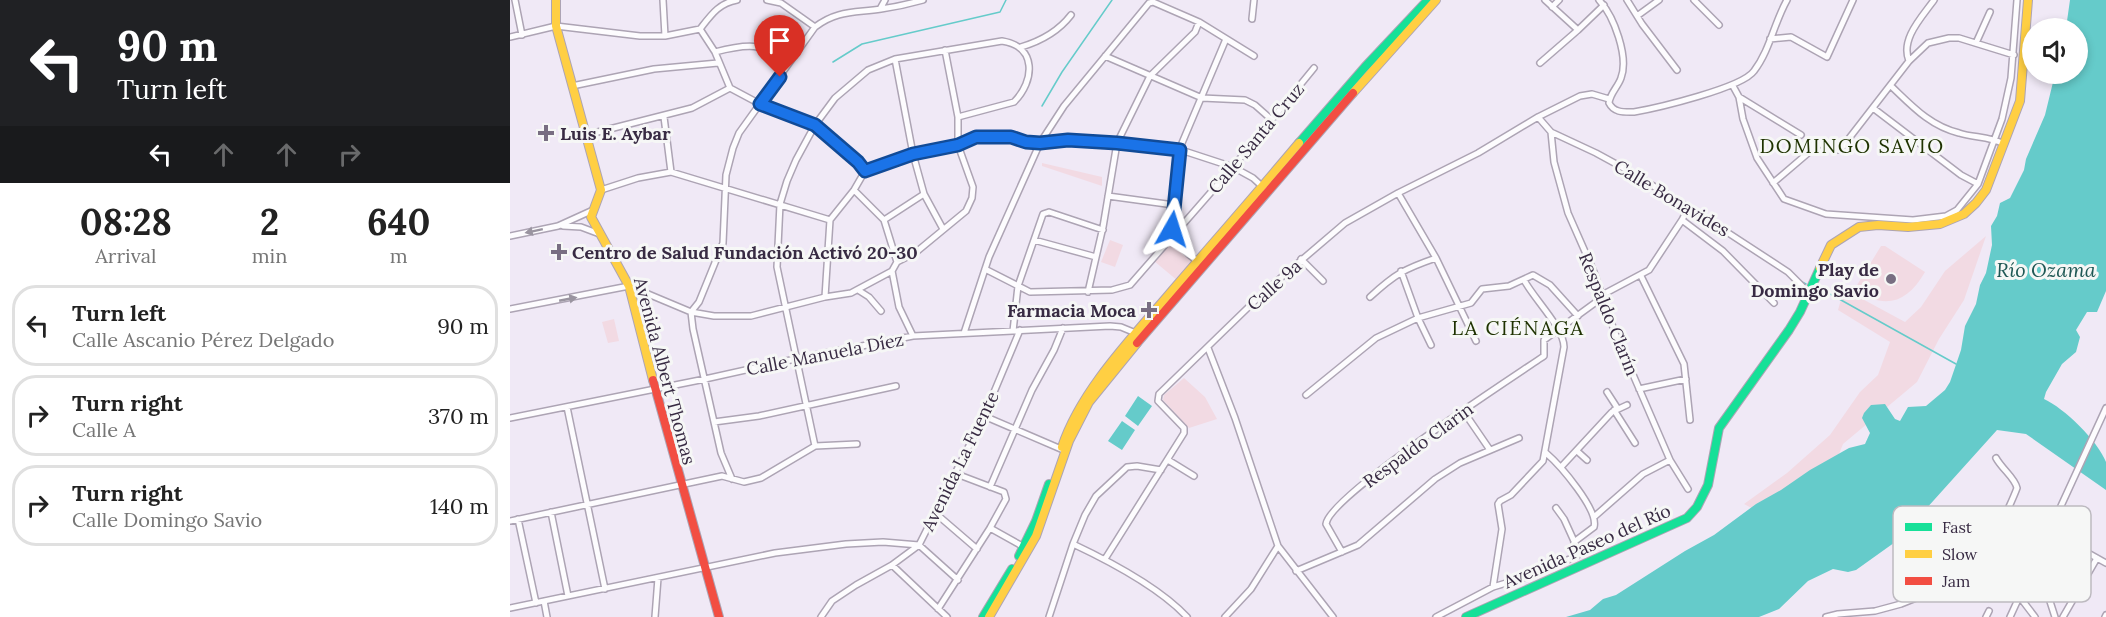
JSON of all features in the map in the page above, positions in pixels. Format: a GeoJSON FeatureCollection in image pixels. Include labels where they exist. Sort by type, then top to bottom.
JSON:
{"type":"FeatureCollection","features":[{"type":"Feature","properties":{"kind":"main road"},"geometry":{"type":"LineString","coordinates":[[556,0],[556,26],[601,190],[591,211]]}},
{"type":"Feature","properties":{"kind":"main road"},"geometry":{"type":"LineString","coordinates":[[989,617],[1036,536],[1069,441],[1083,411],[1139,334],[1428,0]]}},
{"type":"Feature","properties":{"kind":"main road"},"geometry":{"type":"LineString","coordinates":[[1401,32],[1436,0]]}},
{"type":"Feature","properties":{"kind":"main road","name":"Avenida Paseo del Río"},"geometry":{"type":"LineString","coordinates":[[1466,617],[1516,592],[1687,518],[1696,509],[1710,483],[1713,474],[1713,447],[1719,428],[1789,330],[1800,312],[1831,245],[1859,227],[1878,225],[1908,227],[1940,224],[1964,214],[1976,203],[1986,190],[2020,101],[2028,0]]}},
{"type":"Feature","properties":{"kind":"main road"},"geometry":{"type":"LineString","coordinates":[[983,617],[1024,547],[1036,521],[1069,426],[1082,402],[1198,262],[1265,189]]}},
{"type":"Feature","properties":{"kind":"main road","name":"Avenida Albert Thomas"},"geometry":{"type":"LineString","coordinates":[[591,211],[593,224],[629,286],[655,389],[719,617]]}},
{"type":"Feature","properties":{"kind":"street"},"geometry":{"type":"LineString","coordinates":[[515,0],[522,35]]}},
{"type":"Feature","properties":{"kind":"street"},"geometry":{"type":"LineString","coordinates":[[663,0],[665,36]]}},
{"type":"Feature","properties":{"kind":"street"},"geometry":{"type":"LineString","coordinates":[[510,37],[556,26],[640,36],[665,36],[700,29],[716,8],[737,0]]}},
{"type":"Feature","properties":{"kind":"street"},"geometry":{"type":"LineString","coordinates":[[767,0],[781,2],[815,27]]}},
{"type":"Feature","properties":{"kind":"street"},"geometry":{"type":"LineString","coordinates":[[880,9],[885,0]]}},
{"type":"Feature","properties":{"kind":"street"},"geometry":{"type":"LineString","coordinates":[[732,479],[721,453],[691,312],[699,302],[719,256],[724,228],[726,175],[733,148],[739,134],[789,62],[815,27],[827,17],[923,0]]}},
{"type":"Feature","properties":{"kind":"street"},"geometry":{"type":"LineString","coordinates":[[1252,19],[1254,0]]}},
{"type":"Feature","properties":{"kind":"street"},"geometry":{"type":"LineString","coordinates":[[1545,0],[1578,30]]}},
{"type":"Feature","properties":{"kind":"street"},"geometry":{"type":"LineString","coordinates":[[1552,7],[1559,0]]}},
{"type":"Feature","properties":{"kind":"street"},"geometry":{"type":"LineString","coordinates":[[1627,0],[1677,70]]}},
{"type":"Feature","properties":{"kind":"street"},"geometry":{"type":"LineString","coordinates":[[1637,16],[1659,0]]}},
{"type":"Feature","properties":{"kind":"street"},"geometry":{"type":"LineString","coordinates":[[1694,0],[1719,24]]}},
{"type":"Feature","properties":{"kind":"street"},"geometry":{"type":"LineString","coordinates":[[1540,63],[1578,30],[1601,2],[1616,27],[1624,68],[1620,82],[1609,103],[1615,110],[1634,112],[1733,86],[1753,74],[1764,56],[1778,17],[1787,0]]}},
{"type":"Feature","properties":{"kind":"street"},"geometry":{"type":"LineString","coordinates":[[1770,39],[1791,37],[1827,57],[1853,0]]}},
{"type":"Feature","properties":{"kind":"street"},"geometry":{"type":"LineString","coordinates":[[1909,61],[1906,52],[1912,31],[1934,0]]}},
{"type":"Feature","properties":{"kind":"street"},"geometry":{"type":"LineString","coordinates":[[1733,86],[1739,97],[1743,119],[1757,158],[1784,199],[1821,213],[1913,220],[1946,216],[1957,210],[1978,184],[1995,140],[2007,102],[2014,55],[2016,0]]}},
{"type":"Feature","properties":{"kind":"street"},"geometry":{"type":"LineString","coordinates":[[964,333],[1000,230],[1040,143],[1064,106],[1151,2],[1199,22],[1254,56]]}},
{"type":"Feature","properties":{"kind":"street"},"geometry":{"type":"LineString","coordinates":[[1976,43],[1990,12]]}},
{"type":"Feature","properties":{"kind":"street"},"geometry":{"type":"LineString","coordinates":[[1021,48],[1048,36],[1065,23],[1071,15]]}},
{"type":"Feature","properties":{"kind":"street"},"geometry":{"type":"LineString","coordinates":[[1088,292],[1103,230],[1117,143],[1150,76],[1196,32],[1199,22]]}},
{"type":"Feature","properties":{"kind":"street"},"geometry":{"type":"LineString","coordinates":[[700,29],[715,52],[730,88],[760,104],[815,125],[858,162],[865,171]]}},
{"type":"Feature","properties":{"kind":"street"},"geometry":{"type":"LineString","coordinates":[[1773,183],[1807,154],[1815,142],[1840,150],[1909,61],[1922,47],[1934,40],[1959,38],[2014,55]]}},
{"type":"Feature","properties":{"kind":"street"},"geometry":{"type":"LineString","coordinates":[[1198,262],[1180,247],[1173,235],[1171,220],[1180,150],[1226,39]]}},
{"type":"Feature","properties":{"kind":"street"},"geometry":{"type":"LineString","coordinates":[[815,446],[777,267],[780,204],[796,160],[815,125],[835,98],[868,70],[895,59],[1002,40],[1021,48],[1029,63],[1029,76],[1014,102],[958,117]]}},
{"type":"Feature","properties":{"kind":"street"},"geometry":{"type":"LineString","coordinates":[[715,52],[734,47],[758,45],[775,51],[789,62]]}},
{"type":"Feature","properties":{"kind":"street"},"geometry":{"type":"LineString","coordinates":[[510,309],[629,286],[691,312],[722,316],[751,316],[825,297],[851,293],[892,271],[897,262],[915,253],[966,211],[972,198],[973,187],[958,145],[958,117],[945,50]]}},
{"type":"Feature","properties":{"kind":"street"},"geometry":{"type":"LineString","coordinates":[[1105,56],[1202,98],[1245,100],[1255,105],[1272,120]]}},
{"type":"Feature","properties":{"kind":"street"},"geometry":{"type":"LineString","coordinates":[[895,59],[913,154],[924,194],[943,229]]}},
{"type":"Feature","properties":{"kind":"street"},"geometry":{"type":"LineString","coordinates":[[572,86],[654,69],[718,63]]}},
{"type":"Feature","properties":{"kind":"street","name":"Calle Santa Cruz"},"geometry":{"type":"LineString","coordinates":[[985,269],[1030,292],[1112,291],[1130,285],[1233,167],[1314,68]]}},
{"type":"Feature","properties":{"kind":"street"},"geometry":{"type":"LineString","coordinates":[[1891,86],[1924,118],[1939,127],[2004,144]]}},
{"type":"Feature","properties":{"kind":"street"},"geometry":{"type":"LineString","coordinates":[[586,135],[664,117],[692,108],[730,88]]}},
{"type":"Feature","properties":{"kind":"street","name":"Calle 9a"},"geometry":{"type":"LineString","coordinates":[[1168,460],[1185,431],[1158,401],[1159,394],[1263,293],[1345,223],[1580,96],[1592,94],[1610,99]]}},
{"type":"Feature","properties":{"kind":"street"},"geometry":{"type":"LineString","coordinates":[[1739,97],[1801,135]]}},
{"type":"Feature","properties":{"kind":"street"},"geometry":{"type":"LineString","coordinates":[[1874,108],[1961,175],[1978,184]]}},
{"type":"Feature","properties":{"kind":"street"},"geometry":{"type":"LineString","coordinates":[[664,117],[671,172]]}},
{"type":"Feature","properties":{"kind":"street","name":"Calle Bonavides"},"geometry":{"type":"LineString","coordinates":[[1538,117],[1551,132],[1621,166],[1744,242],[1788,272],[1802,286]]}},
{"type":"Feature","properties":{"kind":"street","name":"Respaldo Clarín"},"geometry":{"type":"LineString","coordinates":[[1551,132],[1554,162],[1568,213],[1615,333],[1670,460],[1688,489]]}},
{"type":"Feature","properties":{"kind":"street"},"geometry":{"type":"LineString","coordinates":[[825,297],[830,220],[854,190],[865,171],[913,154],[958,145],[976,137],[1011,137],[1026,142],[1040,143],[1068,140],[1117,143],[1180,150],[1233,167],[1253,178],[1265,189]]}},
{"type":"Feature","properties":{"kind":"street"},"geometry":{"type":"LineString","coordinates":[[601,190],[655,174],[671,172],[830,220]]}},
{"type":"Feature","properties":{"kind":"street"},"geometry":{"type":"LineString","coordinates":[[854,190],[884,220],[897,262]]}},
{"type":"Feature","properties":{"kind":"street"},"geometry":{"type":"LineString","coordinates":[[1398,193],[1436,258],[1476,341]]}},
{"type":"Feature","properties":{"kind":"street"},"geometry":{"type":"LineString","coordinates":[[884,220],[924,194]]}},
{"type":"Feature","properties":{"kind":"street"},"geometry":{"type":"LineString","coordinates":[[1108,196],[1174,205]]}},
{"type":"Feature","properties":{"kind":"street"},"geometry":{"type":"LineString","coordinates":[[1559,329],[1602,296],[1649,270],[1688,208]]}},
{"type":"Feature","properties":{"kind":"street"},"geometry":{"type":"LineString","coordinates":[[510,236],[558,225],[591,211]]}},
{"type":"Feature","properties":{"kind":"street","name":"Avenida La Fuente"},"geometry":{"type":"LineString","coordinates":[[821,617],[832,601],[892,565],[919,545],[999,385],[1016,330],[1018,286],[1043,214],[1049,212],[1103,230]]}},
{"type":"Feature","properties":{"kind":"street"},"geometry":{"type":"LineString","coordinates":[[1682,220],[1723,251],[1774,303]]}},
{"type":"Feature","properties":{"kind":"street"},"geometry":{"type":"LineString","coordinates":[[558,225],[589,229],[604,241]]}},
{"type":"Feature","properties":{"kind":"street"},"geometry":{"type":"LineString","coordinates":[[1034,240],[1096,257]]}},
{"type":"Feature","properties":{"kind":"street"},"geometry":{"type":"LineString","coordinates":[[1370,297],[1401,271],[1436,258]]}},
{"type":"Feature","properties":{"kind":"street"},"geometry":{"type":"LineString","coordinates":[[1301,260],[1323,281]]}},
{"type":"Feature","properties":{"kind":"street"},"geometry":{"type":"LineString","coordinates":[[892,271],[899,307],[913,336]]}},
{"type":"Feature","properties":{"kind":"street"},"geometry":{"type":"LineString","coordinates":[[1401,271],[1418,318],[1431,345]]}},
{"type":"Feature","properties":{"kind":"street"},"geometry":{"type":"LineString","coordinates":[[1306,395],[1376,338],[1418,318],[1471,303],[1482,289],[1509,286],[1533,276],[1545,281],[1578,315]]}},
{"type":"Feature","properties":{"kind":"street"},"geometry":{"type":"LineString","coordinates":[[1641,276],[1684,364],[1690,420]]}},
{"type":"Feature","properties":{"kind":"street"},"geometry":{"type":"LineString","coordinates":[[1493,587],[1502,529],[1498,504],[1511,495],[1540,466],[1546,453],[1564,347],[1563,335],[1537,302],[1524,280]]}},
{"type":"Feature","properties":{"kind":"street"},"geometry":{"type":"LineString","coordinates":[[858,290],[869,297],[881,311]]}},
{"type":"Feature","properties":{"kind":"street","name":"Calle Manuela Díez"},"geometry":{"type":"LineString","coordinates":[[510,418],[913,336],[1110,326],[1139,334]]}},
{"type":"Feature","properties":{"kind":"street"},"geometry":{"type":"LineString","coordinates":[[990,487],[1032,390],[1063,328]]}},
{"type":"Feature","properties":{"kind":"street","name":"Respaldo Clarin"},"geometry":{"type":"LineString","coordinates":[[1342,552],[1326,524],[1326,519],[1330,514],[1368,478],[1544,356],[1544,340],[1559,329]]}},
{"type":"Feature","properties":{"kind":"street"},"geometry":{"type":"LineString","coordinates":[[1208,348],[1235,418],[1278,546],[1333,617]]}},
{"type":"Feature","properties":{"kind":"street"},"geometry":{"type":"LineString","coordinates":[[1640,389],[1686,379]]}},
{"type":"Feature","properties":{"kind":"street"},"geometry":{"type":"LineString","coordinates":[[714,422],[759,416],[896,386]]}},
{"type":"Feature","properties":{"kind":"street"},"geometry":{"type":"LineString","coordinates":[[1607,392],[1635,442]]}},
{"type":"Feature","properties":{"kind":"street"},"geometry":{"type":"LineString","coordinates":[[1562,466],[1616,409],[1627,405]]}},
{"type":"Feature","properties":{"kind":"street"},"geometry":{"type":"LineString","coordinates":[[567,407],[605,589]]}},
{"type":"Feature","properties":{"kind":"street"},"geometry":{"type":"LineString","coordinates":[[2061,506],[2106,408]]}},
{"type":"Feature","properties":{"kind":"street"},"geometry":{"type":"LineString","coordinates":[[1464,412],[1490,450]]}},
{"type":"Feature","properties":{"kind":"street"},"geometry":{"type":"LineString","coordinates":[[984,416],[1061,449]]}},
{"type":"Feature","properties":{"kind":"street"},"geometry":{"type":"LineString","coordinates":[[1296,571],[1366,540],[1435,479],[1460,463],[1519,438]]}},
{"type":"Feature","properties":{"kind":"street"},"geometry":{"type":"LineString","coordinates":[[510,521],[722,476],[744,482],[761,478],[815,446],[857,444]]}},
{"type":"Feature","properties":{"kind":"street"},"geometry":{"type":"LineString","coordinates":[[1577,451],[1587,460]]}},
{"type":"Feature","properties":{"kind":"street"},"geometry":{"type":"LineString","coordinates":[[1546,453],[1562,466],[1594,517],[1594,527],[1574,542]]}},
{"type":"Feature","properties":{"kind":"street"},"geometry":{"type":"LineString","coordinates":[[1996,458],[2004,471],[2017,484],[2011,506]]}},
{"type":"Feature","properties":{"kind":"street"},"geometry":{"type":"LineString","coordinates":[[1104,559],[1168,460],[1194,476]]}},
{"type":"Feature","properties":{"kind":"street"},"geometry":{"type":"LineString","coordinates":[[1594,517],[1642,474],[1670,460]]}},
{"type":"Feature","properties":{"kind":"street"},"geometry":{"type":"LineString","coordinates":[[1049,617],[1073,544],[1096,496],[1122,470],[1137,466],[1161,470]]}},
{"type":"Feature","properties":{"kind":"street"},"geometry":{"type":"LineString","coordinates":[[939,609],[1006,499],[1004,492],[954,473]]}},
{"type":"Feature","properties":{"kind":"street"},"geometry":{"type":"LineString","coordinates":[[1436,617],[1493,587],[1526,577],[1578,554],[1564,519],[1556,508]]}},
{"type":"Feature","properties":{"kind":"street"},"geometry":{"type":"LineString","coordinates":[[551,512],[568,596]]}},
{"type":"Feature","properties":{"kind":"street"},"geometry":{"type":"LineString","coordinates":[[934,512],[977,549]]}},
{"type":"Feature","properties":{"kind":"street"},"geometry":{"type":"LineString","coordinates":[[518,519],[536,603]]}},
{"type":"Feature","properties":{"kind":"street"},"geometry":{"type":"LineString","coordinates":[[990,528],[1024,547]]}},
{"type":"Feature","properties":{"kind":"street"},"geometry":{"type":"LineString","coordinates":[[510,608],[775,553],[846,544],[883,542],[919,545],[958,580]]}},
{"type":"Feature","properties":{"kind":"street"},"geometry":{"type":"LineString","coordinates":[[1073,544],[1104,559],[1148,586],[1187,617]]}},
{"type":"Feature","properties":{"kind":"street"},"geometry":{"type":"LineString","coordinates":[[1226,617],[1251,589],[1278,546]]}},
{"type":"Feature","properties":{"kind":"street"},"geometry":{"type":"LineString","coordinates":[[2091,555],[2106,563]]}},
{"type":"Feature","properties":{"kind":"street"},"geometry":{"type":"LineString","coordinates":[[2091,568],[2097,558]]}},
{"type":"Feature","properties":{"kind":"street"},"geometry":{"type":"LineString","coordinates":[[892,565],[947,617]]}},
{"type":"Feature","properties":{"kind":"street"},"geometry":{"type":"LineString","coordinates":[[655,617],[658,578]]}},
{"type":"Feature","properties":{"kind":"street"},"geometry":{"type":"LineString","coordinates":[[544,602],[547,617]]}},
{"type":"Feature","properties":{"kind":"street"},"geometry":{"type":"LineString","coordinates":[[1826,617],[1875,611],[1906,602]]}},
{"type":"Feature","properties":{"kind":"street"},"geometry":{"type":"LineString","coordinates":[[2010,617],[2017,602]]}},
{"type":"Feature","properties":{"kind":"street"},"geometry":{"type":"LineString","coordinates":[[2024,602],[2035,617]]}},
{"type":"Feature","properties":{"kind":"street"},"geometry":{"type":"LineString","coordinates":[[2050,602],[2055,617]]}},
{"type":"Feature","properties":{"kind":"street"},"geometry":{"type":"LineString","coordinates":[[2063,617],[2072,602]]}},
{"type":"Feature","properties":{"kind":"shaded area"},"geometry":{"type":"Polygon","coordinates":[[[1042,163],[1102,177],[1102,186],[1042,166],[1042,163]]]}},
{"type":"Feature","properties":{"kind":"shaded area"},"geometry":{"type":"Polygon","coordinates":[[[1986,236],[1964,300],[1939,339],[1917,382],[1843,444],[1837,459],[1759,512],[1744,504],[1787,473],[1830,435],[1860,392],[1878,375],[1890,342],[1838,310],[1844,289],[1905,322],[1921,307],[1945,271],[1986,236]]]}},
{"type":"Feature","properties":{"kind":"shaded area"},"geometry":{"type":"Polygon","coordinates":[[[1110,240],[1123,245],[1115,267],[1101,262],[1110,240]]]}},
{"type":"Feature","properties":{"kind":"shaded area"},"geometry":{"type":"Polygon","coordinates":[[[1172,242],[1195,263],[1178,281],[1154,261],[1172,242]]]}},
{"type":"Feature","properties":{"kind":"shaded area","name":"Play de Domingo Savio"},"geometry":{"type":"Polygon","coordinates":[[[1881,246],[1885,246],[1925,272],[1911,291],[1895,300],[1876,300],[1854,290],[1881,246]]]}},
{"type":"Feature","properties":{"kind":"shaded area"},"geometry":{"type":"Polygon","coordinates":[[[614,319],[619,341],[608,343],[602,322],[614,319]]]}},
{"type":"Feature","properties":{"kind":"shaded area"},"geometry":{"type":"Polygon","coordinates":[[[1184,378],[1205,397],[1217,419],[1189,428],[1163,400],[1164,395],[1184,378]]]}},
{"type":"Feature","properties":{"kind":"water","name":"Río Ozama"},"geometry":{"type":"Polygon","coordinates":[[[2070,0],[2106,0],[2106,291],[2097,312],[2087,312],[2076,330],[2080,337],[2076,352],[2062,364],[2044,399],[2070,417],[2096,445],[2106,462],[2106,490],[2026,434],[1997,430],[1929,506],[1893,506],[1893,544],[1856,570],[1848,572],[1833,569],[1808,581],[1779,609],[1759,617],[1566,617],[1590,610],[1603,599],[1616,595],[1714,535],[1756,504],[1810,470],[1849,448],[1865,444],[1870,433],[1862,418],[1871,405],[1885,404],[1895,419],[1900,421],[1908,407],[1926,406],[1945,390],[1961,350],[1965,326],[1976,304],[1980,285],[1986,273],[1992,245],[1991,226],[1997,216],[2000,203],[2010,198],[2024,170],[2026,159],[2045,115],[2053,84],[2088,84],[2088,18],[2067,18],[2070,0]]]}},
{"type":"Feature","properties":{"kind":"water"},"geometry":{"type":"Polygon","coordinates":[[[1138,396],[1152,406],[1138,426],[1125,416],[1138,396]]]}},
{"type":"Feature","properties":{"kind":"water"},"geometry":{"type":"Polygon","coordinates":[[[1122,421],[1135,430],[1122,450],[1108,441],[1122,421]]]}},
{"type":"Feature","properties":{"kind":"waterway"},"geometry":{"type":"LineString","coordinates":[[833,62],[862,44],[1000,12],[1006,0]]}},
{"type":"Feature","properties":{"kind":"waterway"},"geometry":{"type":"LineString","coordinates":[[1042,106],[1062,72],[1112,0]]}},
{"type":"Feature","properties":{"kind":"waterway"},"geometry":{"type":"LineString","coordinates":[[1802,282],[1806,284]]}},
{"type":"Feature","properties":{"kind":"waterway"},"geometry":{"type":"LineString","coordinates":[[1823,290],[1956,364]]}},
{"type":"Feature","properties":{"kind":"traffic: fast"},"geometry":{"type":"LineString","coordinates":[[1299,143],[1365,67],[1428,0]]}},
{"type":"Feature","properties":{"kind":"traffic: fast"},"geometry":{"type":"LineString","coordinates":[[1466,617],[1687,518],[1697,507],[1708,485],[1719,428],[1789,330],[1820,268]]}},
{"type":"Feature","properties":{"kind":"traffic: fast"},"geometry":{"type":"LineString","coordinates":[[1019,556],[1036,521],[1049,484]]}},
{"type":"Feature","properties":{"kind":"traffic: fast"},"geometry":{"type":"LineString","coordinates":[[983,617],[1012,569]]}},
{"type":"Feature","properties":{"kind":"traffic: slow"},"geometry":{"type":"LineString","coordinates":[[556,0],[556,26],[601,190],[591,217],[629,286],[653,380]]}},
{"type":"Feature","properties":{"kind":"traffic: slow"},"geometry":{"type":"LineString","coordinates":[[1353,93],[1436,0]]}},
{"type":"Feature","properties":{"kind":"traffic: slow"},"geometry":{"type":"LineString","coordinates":[[1820,268],[1831,245],[1859,227],[1878,225],[1908,227],[1940,224],[1964,214],[1976,203],[1986,190],[2020,101],[2028,0]]}},
{"type":"Feature","properties":{"kind":"traffic: slow"},"geometry":{"type":"LineString","coordinates":[[1062,447],[1082,405],[1109,365],[1299,143]]}},
{"type":"Feature","properties":{"kind":"traffic: slow"},"geometry":{"type":"LineString","coordinates":[[989,617],[1036,536],[1069,441],[1089,402],[1137,343]]}},
{"type":"Feature","properties":{"kind":"traffic: jam"},"geometry":{"type":"LineString","coordinates":[[1137,343],[1353,93]]}},
{"type":"Feature","properties":{"kind":"traffic: jam"},"geometry":{"type":"LineString","coordinates":[[653,380],[719,617]]}},
{"type":"Feature","properties":{"kind":"place","name":"Luis E. Aybar"},"geometry":{"type":"Point","coordinates":[546,133]}},
{"type":"Feature","properties":{"kind":"place","name":"Centro de Salud Fundación Activó 20-30"},"geometry":{"type":"Point","coordinates":[559,252]}},
{"type":"Feature","properties":{"kind":"place","name":"Play de Domingo Savio"},"geometry":{"type":"Point","coordinates":[1891,279]}},
{"type":"Feature","properties":{"kind":"place","name":"Farmacia Moca"},"geometry":{"type":"Point","coordinates":[1149,310]}},
{"type":"Feature","properties":{"kind":"district","name":"DOMINGO SAVIO"},"geometry":{"type":"Point","coordinates":[1852,145]}},
{"type":"Feature","properties":{"kind":"district","name":"LA CIÉNAGA"},"geometry":{"type":"Point","coordinates":[1518,327]}},
{"type":"Feature","properties":{"kind":"route"},"geometry":{"type":"LineString","coordinates":[[780,77],[760,104],[815,125],[858,162],[865,171],[913,154],[958,145],[976,137],[1011,137],[1026,142],[1040,143],[1068,140],[1117,143],[1180,150],[1171,220],[1172,229]]}}]}
